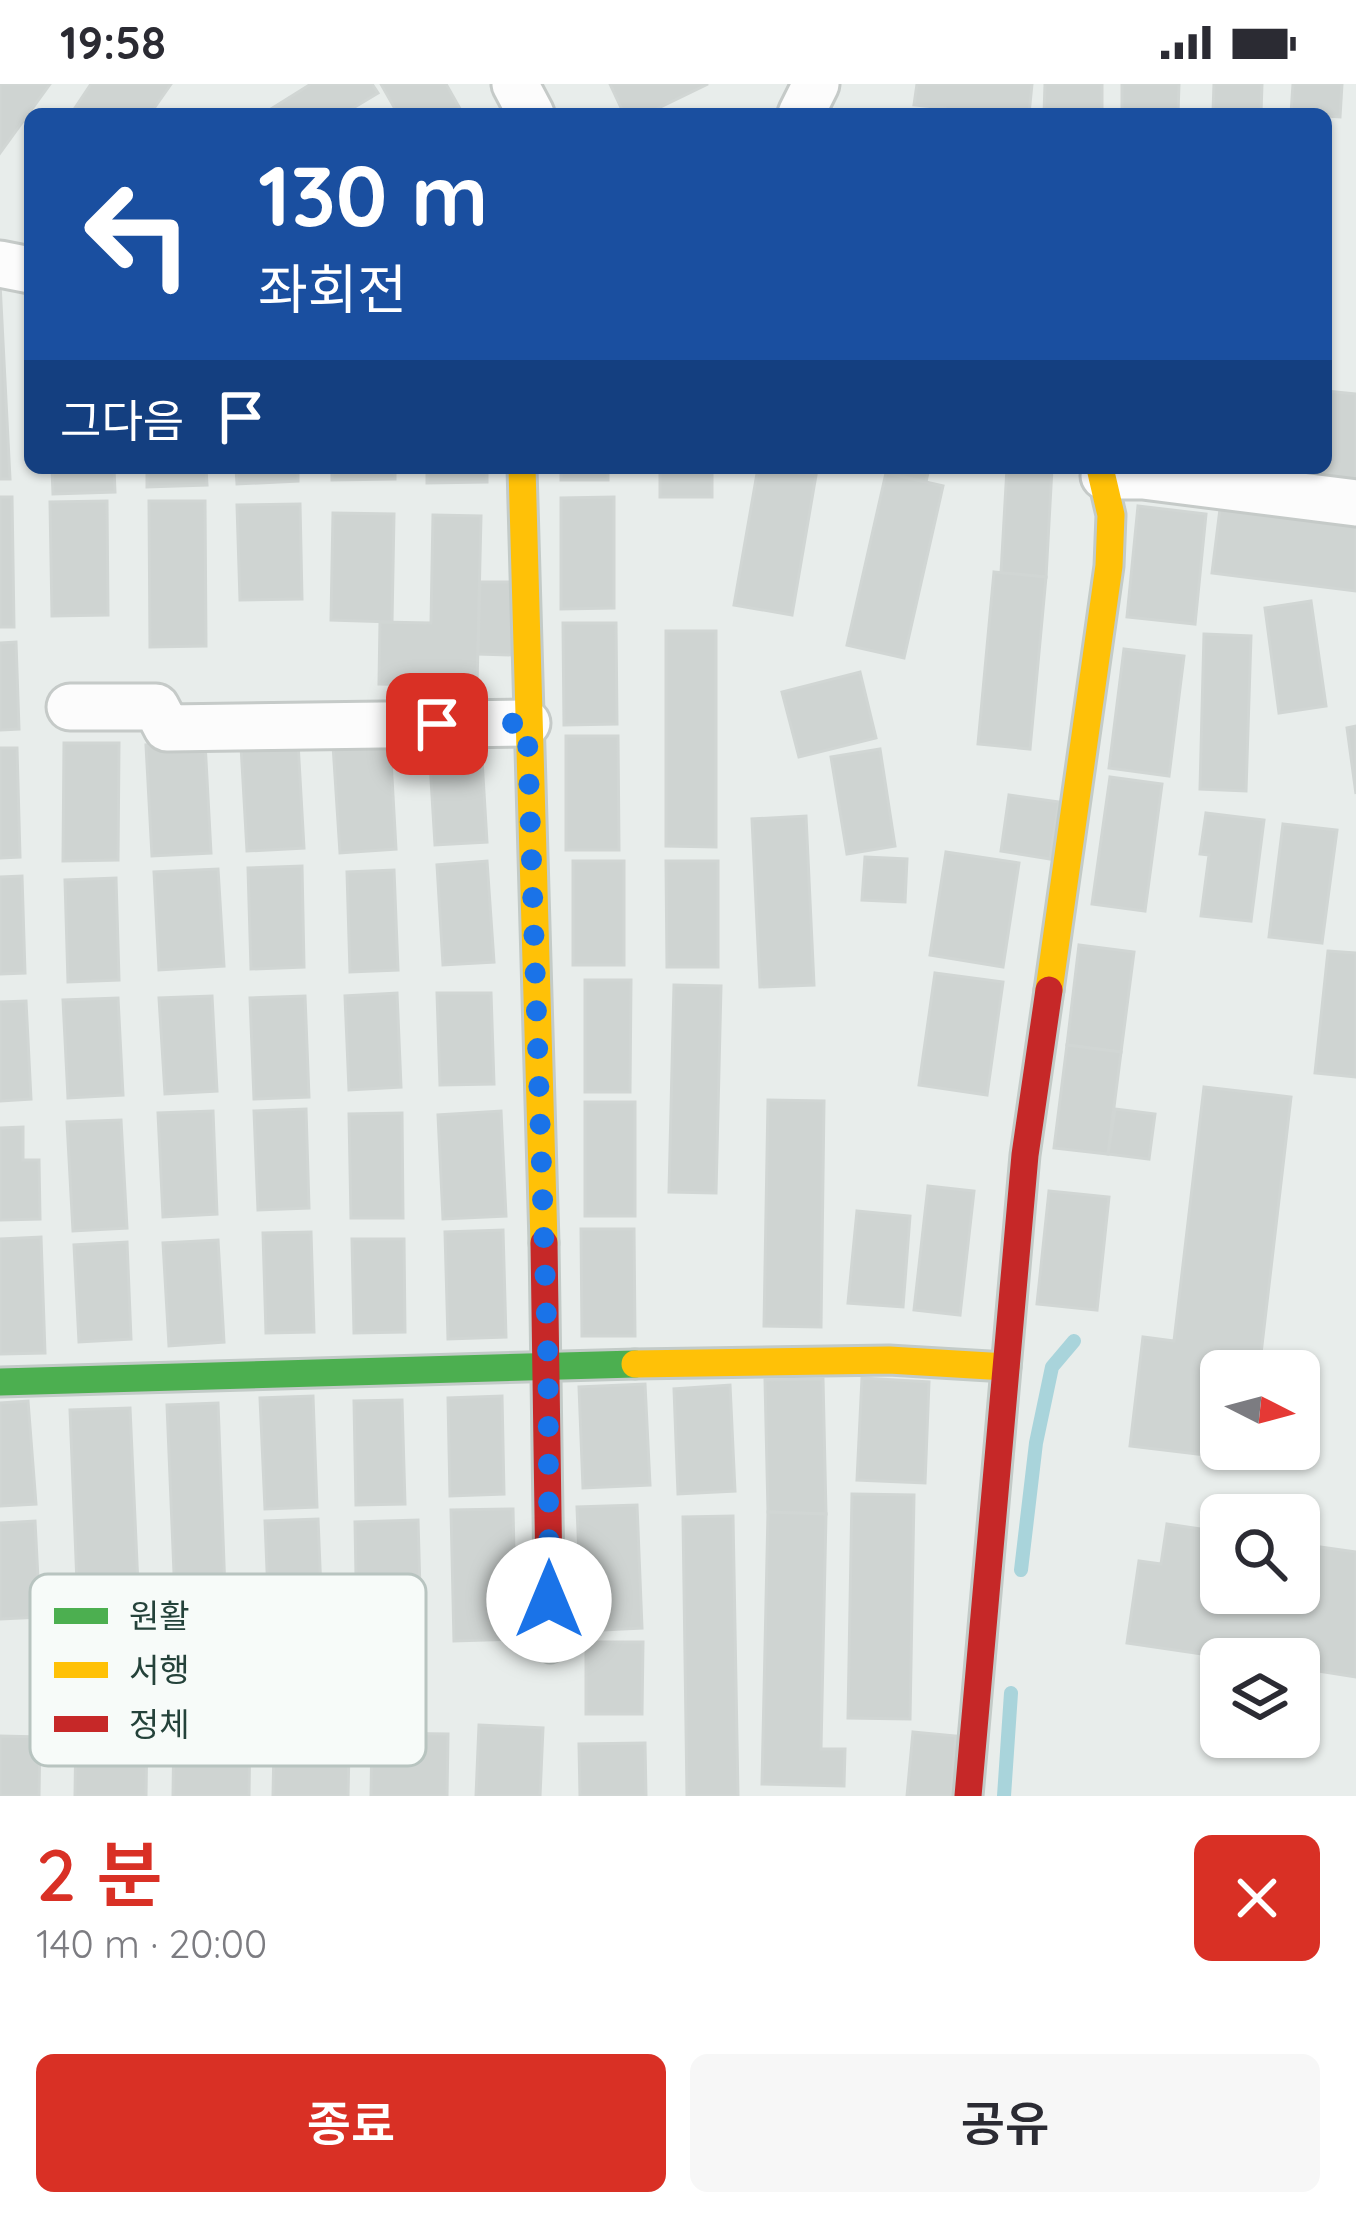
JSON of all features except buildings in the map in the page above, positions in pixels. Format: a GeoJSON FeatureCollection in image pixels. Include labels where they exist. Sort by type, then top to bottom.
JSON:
{"type":"FeatureCollection","features":[{"type":"Feature","properties":{"kind":"street"},"geometry":{"type":"LineString","coordinates":[[522,474],[548,1365],[550,1648]]}},
{"type":"Feature","properties":{"kind":"street"},"geometry":{"type":"LineString","coordinates":[[968,1796],[982,1681],[1025,1155],[1109,566],[1111,515],[1102,474]]}},
{"type":"Feature","properties":{"kind":"street"},"geometry":{"type":"LineString","coordinates":[[1122,474],[1356,502]]}},
{"type":"Feature","properties":{"kind":"street"},"geometry":{"type":"LineString","coordinates":[[70,707],[156,707],[167,728],[527,723]]}},
{"type":"Feature","properties":{"kind":"street"},"geometry":{"type":"LineString","coordinates":[[0,1382],[548,1365],[889,1360],[1006,1366]]}},
{"type":"Feature","properties":{"kind":"waterway"},"geometry":{"type":"LineString","coordinates":[[1021,1570],[1036,1443],[1052,1367],[1074,1341]]}},
{"type":"Feature","properties":{"kind":"waterway"},"geometry":{"type":"LineString","coordinates":[[1004,1796],[1011,1693]]}},
{"type":"Feature","properties":{"kind":"traffic: fast"},"geometry":{"type":"LineString","coordinates":[[0,1382],[635,1364]]}},
{"type":"Feature","properties":{"kind":"traffic: slow"},"geometry":{"type":"LineString","coordinates":[[522,474],[544,1243]]}},
{"type":"Feature","properties":{"kind":"traffic: slow"},"geometry":{"type":"LineString","coordinates":[[1049,990],[1109,566],[1111,515],[1101,474]]}},
{"type":"Feature","properties":{"kind":"traffic: slow"},"geometry":{"type":"LineString","coordinates":[[635,1364],[889,1360],[1006,1367]]}},
{"type":"Feature","properties":{"kind":"traffic: jam"},"geometry":{"type":"LineString","coordinates":[[968,1796],[1025,1155],[1049,990]]}},
{"type":"Feature","properties":{"kind":"traffic: jam"},"geometry":{"type":"LineString","coordinates":[[544,1243],[550,1648]]}},
{"type":"Feature","properties":{"kind":"route"},"geometry":{"type":"LineString","coordinates":[[437,724],[527,723],[548,1365],[549,1600]]}}]}
